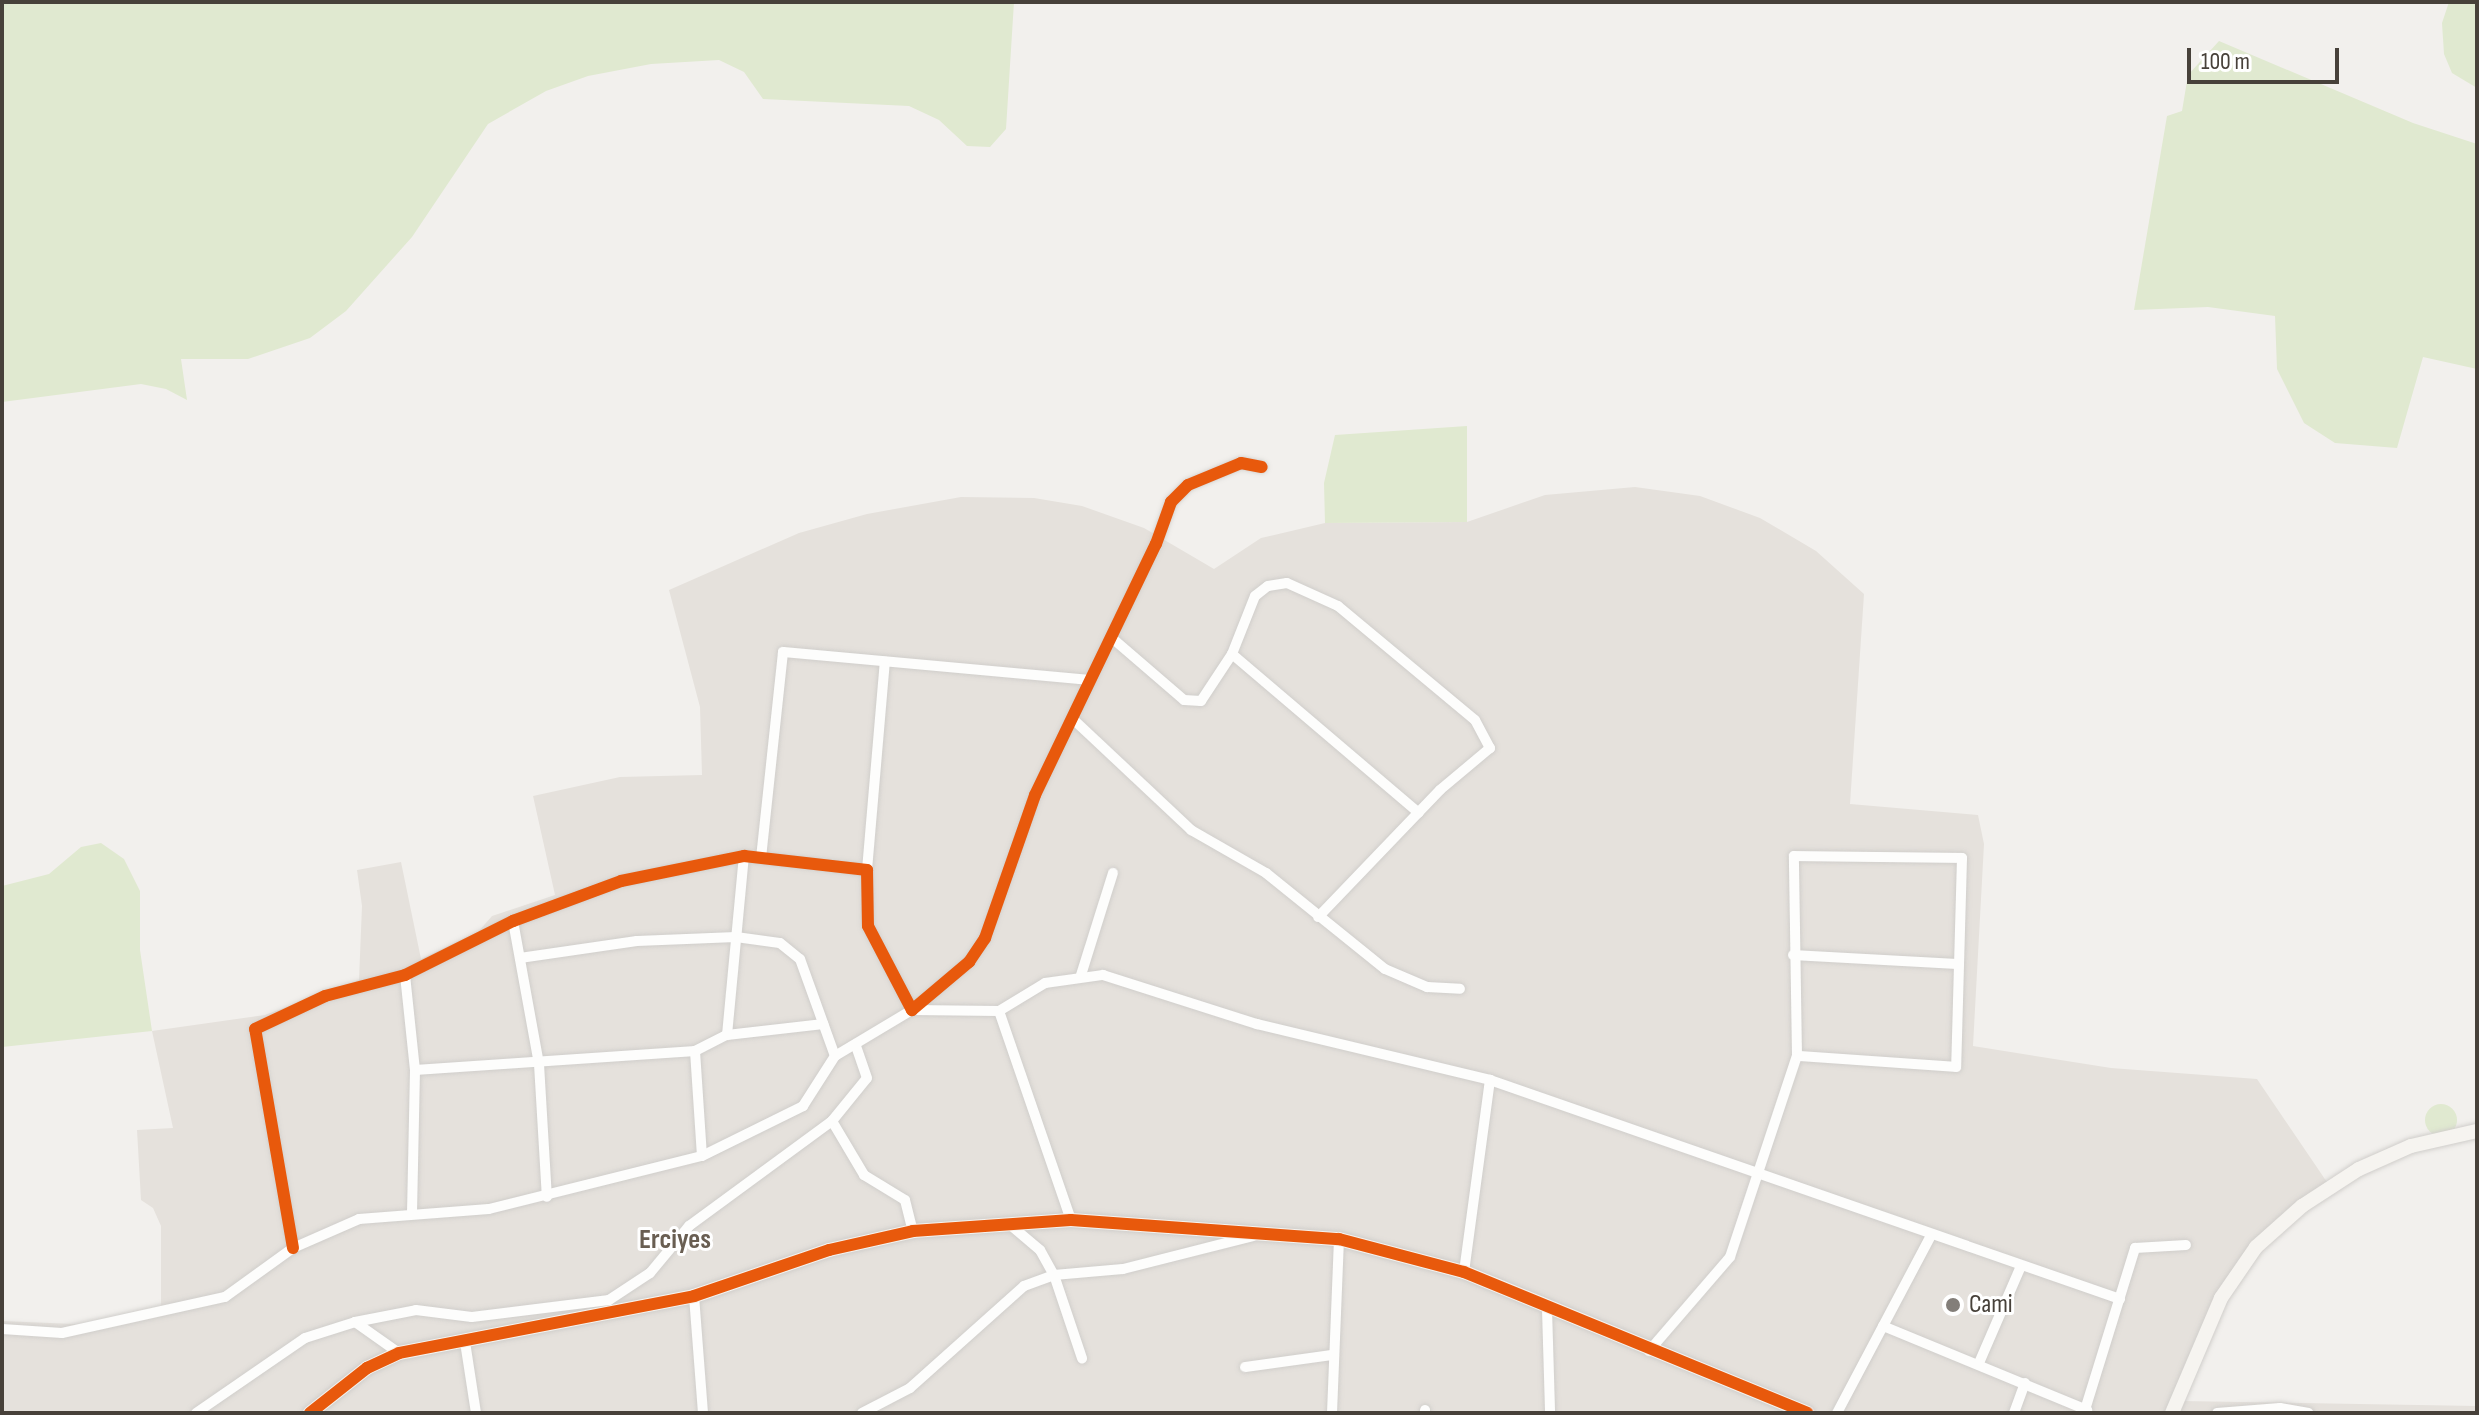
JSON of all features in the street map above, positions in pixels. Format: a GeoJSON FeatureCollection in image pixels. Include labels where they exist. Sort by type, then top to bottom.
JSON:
{"type":"FeatureCollection","features":[{"type":"Feature","properties":{"kind":"street"},"geometry":{"type":"LineString","coordinates":[[2,1329],[62,1333],[225,1297],[293,1248],[359,1219],[489,1209],[547,1197],[702,1156],[803,1106],[835,1056],[912,1010],[977,952],[1035,795],[1074,720],[1175,496],[1197,481],[1241,463],[1262,467]]}},
{"type":"Feature","properties":{"kind":"street"},"geometry":{"type":"LineString","coordinates":[[1112,638],[1193,703],[1208,697],[1232,654],[1259,592],[1274,583],[1297,585],[1338,606],[1475,720],[1490,748],[1419,813],[1318,917]]}},
{"type":"Feature","properties":{"kind":"street"},"geometry":{"type":"LineString","coordinates":[[761,858],[783,652],[1091,680]]}},
{"type":"Feature","properties":{"kind":"street"},"geometry":{"type":"LineString","coordinates":[[1232,654],[1419,813]]}},
{"type":"Feature","properties":{"kind":"street"},"geometry":{"type":"LineString","coordinates":[[885,662],[867,870],[868,926],[912,1010]]}},
{"type":"Feature","properties":{"kind":"street"},"geometry":{"type":"LineString","coordinates":[[1074,720],[1184,825],[1259,868],[1385,969],[1427,987],[1460,989]]}},
{"type":"Feature","properties":{"kind":"street"},"geometry":{"type":"LineString","coordinates":[[293,1248],[255,1029],[325,996],[405,975],[513,921],[621,881],[744,856],[867,870]]}},
{"type":"Feature","properties":{"kind":"street"},"geometry":{"type":"LineString","coordinates":[[727,1035],[744,856]]}},
{"type":"Feature","properties":{"kind":"street"},"geometry":{"type":"LineString","coordinates":[[1649,1351],[1730,1257],[1760,1176],[1797,1056],[1793,955],[1794,856],[1962,858],[1956,1067],[1797,1056]]}},
{"type":"Feature","properties":{"kind":"street"},"geometry":{"type":"LineString","coordinates":[[1081,975],[1113,873]]}},
{"type":"Feature","properties":{"kind":"street"},"geometry":{"type":"LineString","coordinates":[[513,921],[539,1064],[547,1197]]}},
{"type":"Feature","properties":{"kind":"street"},"geometry":{"type":"LineString","coordinates":[[520,958],[637,941],[736,937],[774,941],[796,953],[835,1056]]}},
{"type":"Feature","properties":{"kind":"street"},"geometry":{"type":"LineString","coordinates":[[1793,955],[1957,964]]}},
{"type":"Feature","properties":{"kind":"street"},"geometry":{"type":"LineString","coordinates":[[405,975],[415,1070],[412,1213]]}},
{"type":"Feature","properties":{"kind":"street"},"geometry":{"type":"LineString","coordinates":[[912,1010],[999,1011],[1031,989],[1081,975],[1127,978],[1257,1024],[1490,1080],[1930,1237],[2120,1299]]}},
{"type":"Feature","properties":{"kind":"street"},"geometry":{"type":"LineString","coordinates":[[999,1011],[1071,1220]]}},
{"type":"Feature","properties":{"kind":"street"},"geometry":{"type":"LineString","coordinates":[[415,1070],[539,1064],[695,1051],[727,1035],[823,1024]]}},
{"type":"Feature","properties":{"kind":"street"},"geometry":{"type":"LineString","coordinates":[[310,1413],[367,1368],[399,1353],[465,1342],[608,1307],[650,1273],[689,1226],[832,1121],[867,1078],[856,1046]]}},
{"type":"Feature","properties":{"kind":"street"},"geometry":{"type":"LineString","coordinates":[[695,1051],[702,1156]]}},
{"type":"Feature","properties":{"kind":"street"},"geometry":{"type":"LineString","coordinates":[[1464,1272],[1490,1080]]}},
{"type":"Feature","properties":{"kind":"street"},"geometry":{"type":"LineString","coordinates":[[832,1121],[864,1175],[905,1200],[913,1231]]}},
{"type":"Feature","properties":{"kind":"street"},"geometry":{"type":"LineString","coordinates":[[2172,1413],[2194,1353],[2221,1298],[2256,1247],[2302,1206],[2359,1169],[2411,1146],[2477,1131]]}},
{"type":"Feature","properties":{"kind":"street"},"geometry":{"type":"LineString","coordinates":[[196,1413],[305,1338],[355,1322],[416,1310],[472,1317],[608,1307],[694,1296],[829,1250],[913,1231],[1007,1222],[1071,1220],[1339,1239],[1464,1272],[1804,1413]]}},
{"type":"Feature","properties":{"kind":"street"},"geometry":{"type":"LineString","coordinates":[[1007,1222],[1040,1250],[1054,1275],[1082,1358]]}},
{"type":"Feature","properties":{"kind":"street"},"geometry":{"type":"LineString","coordinates":[[862,1413],[910,1388],[1024,1286],[1054,1275],[1123,1269],[1263,1233]]}},
{"type":"Feature","properties":{"kind":"street"},"geometry":{"type":"LineString","coordinates":[[1837,1413],[1930,1237]]}},
{"type":"Feature","properties":{"kind":"street"},"geometry":{"type":"LineString","coordinates":[[1332,1413],[1339,1239]]}},
{"type":"Feature","properties":{"kind":"street"},"geometry":{"type":"LineString","coordinates":[[1883,1326],[1979,1363],[2086,1411],[2135,1248],[2186,1245]]}},
{"type":"Feature","properties":{"kind":"street"},"geometry":{"type":"LineString","coordinates":[[1979,1363],[2021,1266]]}},
{"type":"Feature","properties":{"kind":"street"},"geometry":{"type":"LineString","coordinates":[[694,1296],[703,1413]]}},
{"type":"Feature","properties":{"kind":"street"},"geometry":{"type":"LineString","coordinates":[[1547,1309],[1550,1413]]}},
{"type":"Feature","properties":{"kind":"street"},"geometry":{"type":"LineString","coordinates":[[355,1322],[399,1353]]}},
{"type":"Feature","properties":{"kind":"street"},"geometry":{"type":"LineString","coordinates":[[465,1342],[476,1413]]}},
{"type":"Feature","properties":{"kind":"street"},"geometry":{"type":"LineString","coordinates":[[2181,1413],[2194,1353]]}},
{"type":"Feature","properties":{"kind":"street"},"geometry":{"type":"LineString","coordinates":[[1245,1367],[1332,1355]]}},
{"type":"Feature","properties":{"kind":"street"},"geometry":{"type":"LineString","coordinates":[[2014,1413],[2025,1383]]}},
{"type":"Feature","properties":{"kind":"street"},"geometry":{"type":"LineString","coordinates":[[2217,1413],[2280,1408],[2309,1413]]}},
{"type":"Feature","properties":{"kind":"shaded area"},"geometry":{"type":"Polygon","coordinates":[[[1635,487],[1700,496],[1760,518],[1816,551],[1864,594],[1850,804],[1978,815],[1984,844],[1973,1046],[2111,1068],[2257,1079],[2333,1191],[2275,1235],[2235,1283],[2181,1401],[2477,1406],[2477,1413],[2,1413],[2,1321],[98,1325],[161,1311],[161,1226],[153,1208],[141,1200],[137,1130],[173,1128],[152,1031],[265,1015],[359,980],[362,906],[357,870],[401,862],[421,959],[478,932],[492,916],[555,895],[533,796],[620,777],[702,775],[700,707],[669,590],[799,533],[867,514],[961,497],[1034,498],[1082,506],[1144,528],[1214,569],[1261,538],[1325,523],[1467,522],[1545,495],[1635,487]]]}},
{"type":"Feature","properties":{"kind":"green space"},"geometry":{"type":"Polygon","coordinates":[[[2,2],[1014,2],[1006,129],[990,147],[967,146],[939,120],[909,106],[763,99],[744,72],[719,60],[651,64],[588,76],[546,91],[488,124],[412,237],[346,311],[310,338],[248,359],[181,359],[187,400],[166,389],[141,384],[2,402],[2,2]]]}},
{"type":"Feature","properties":{"kind":"green space"},"geometry":{"type":"Polygon","coordinates":[[[2449,2],[2477,2],[2477,88],[2452,73],[2444,54],[2442,23],[2449,2]]]}},
{"type":"Feature","properties":{"kind":"green space"},"geometry":{"type":"Polygon","coordinates":[[[2219,41],[2413,123],[2477,144],[2477,369],[2423,357],[2397,448],[2335,443],[2304,423],[2277,369],[2275,316],[2208,307],[2134,310],[2167,116],[2182,111],[2188,75],[2219,41]]]}},
{"type":"Feature","properties":{"kind":"green space"},"geometry":{"type":"Polygon","coordinates":[[[1467,426],[1467,522],[1325,523],[1324,483],[1335,435],[1467,426]]]}},
{"type":"Feature","properties":{"kind":"green space"},"geometry":{"type":"Polygon","coordinates":[[[101,843],[124,859],[140,891],[140,950],[152,1031],[2,1047],[2,886],[49,874],[81,847],[101,843]]]}},
{"type":"Feature","properties":{"kind":"green space"},"geometry":{"type":"Polygon","coordinates":[[[2441,1104],[2452,1109],[2457,1120],[2452,1131],[2441,1136],[2430,1131],[2425,1120],[2430,1109],[2441,1104]]]}},
{"type":"Feature","properties":{"kind":"cycle path"},"geometry":{"type":"LineString","coordinates":[[293,1248],[255,1029],[325,996],[405,975],[513,921],[621,881],[744,856],[867,870],[868,926],[912,1010],[969,962],[985,938],[1035,795],[1156,544],[1171,502],[1188,485],[1241,463],[1262,467]]}},
{"type":"Feature","properties":{"kind":"cycle path"},"geometry":{"type":"LineString","coordinates":[[310,1413],[367,1368],[399,1353],[694,1296],[829,1250],[913,1231],[1071,1220],[1339,1239],[1464,1272],[1807,1413]]}},
{"type":"Feature","properties":{"kind":"place","name":"Cami"},"geometry":{"type":"Point","coordinates":[1953,1305]}},
{"type":"Feature","properties":{"kind":"district","name":"Erciyes"},"geometry":{"type":"Point","coordinates":[675,1240]}}]}
